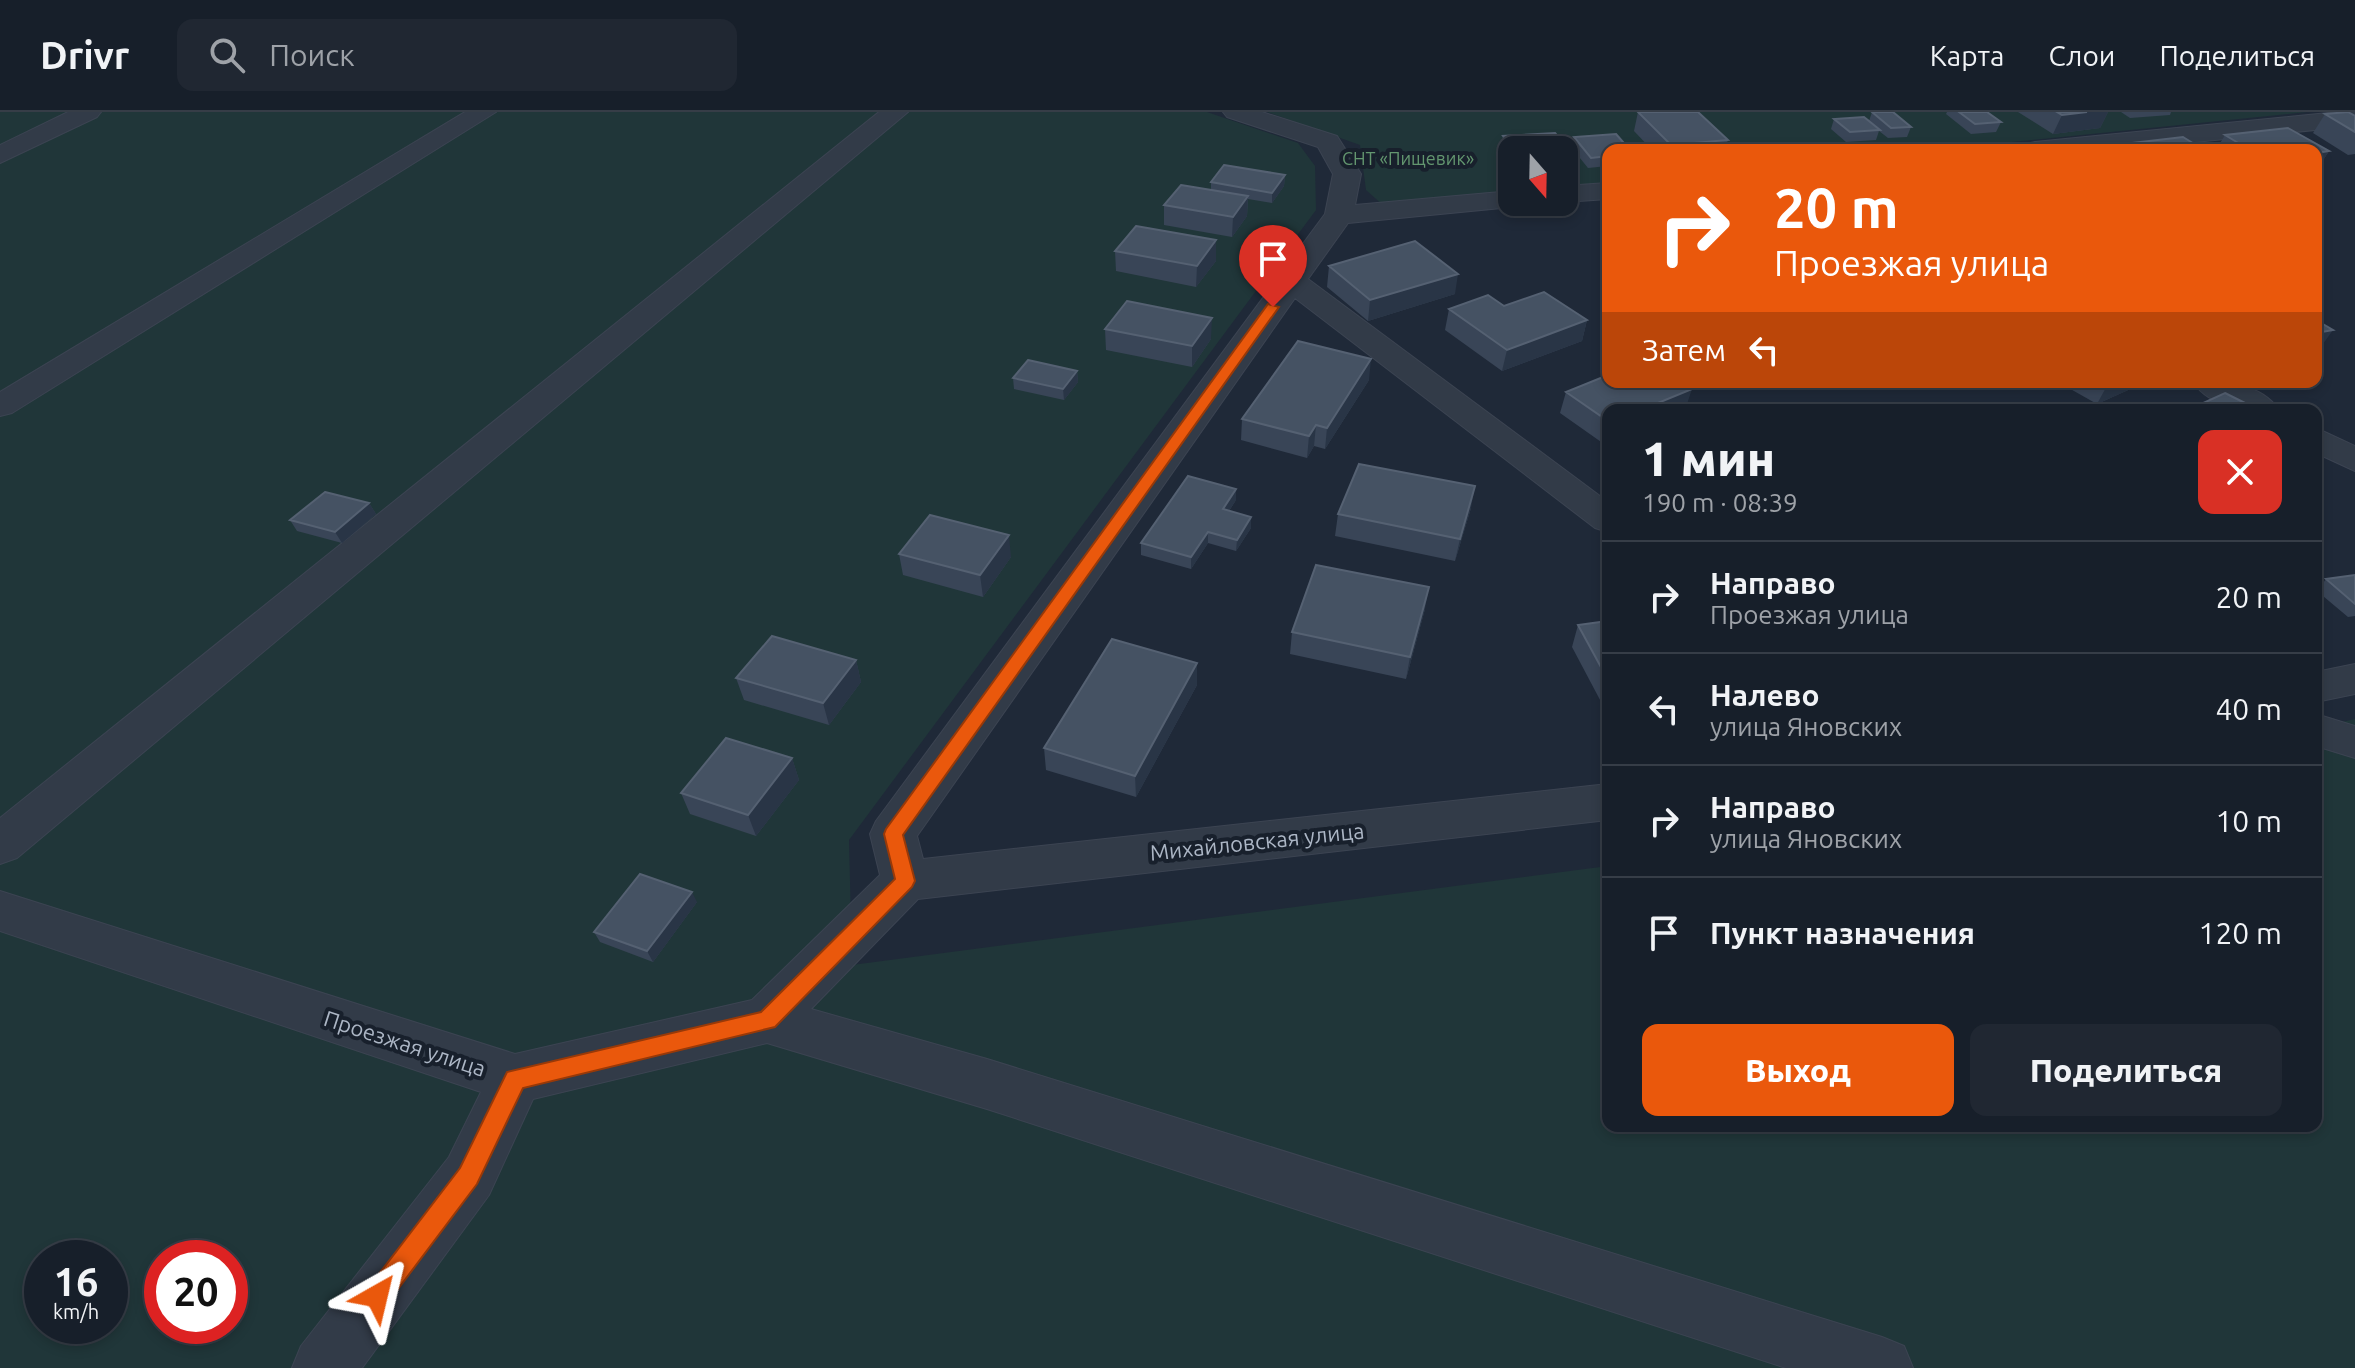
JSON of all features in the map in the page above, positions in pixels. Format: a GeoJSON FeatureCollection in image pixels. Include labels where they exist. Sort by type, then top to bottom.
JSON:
{"type":"FeatureCollection","features":[{"type":"Feature","properties":{"kind":"street"},"geometry":{"type":"LineString","coordinates":[[0,155],[88,112]]}},
{"type":"Feature","properties":{"kind":"street"},"geometry":{"type":"LineString","coordinates":[[0,406],[483,112]]}},
{"type":"Feature","properties":{"kind":"street"},"geometry":{"type":"LineString","coordinates":[[0,845],[895,112]]}},
{"type":"Feature","properties":{"kind":"street"},"geometry":{"type":"LineString","coordinates":[[1236,112],[1328,142],[1347,174],[1339,215],[893,834],[905,881],[767,1020],[987,1084],[1882,1368]]}},
{"type":"Feature","properties":{"kind":"street"},"geometry":{"type":"LineString","coordinates":[[2095,144],[2355,118]]}},
{"type":"Feature","properties":{"kind":"street"},"geometry":{"type":"LineString","coordinates":[[1578,193],[1602,191]]}},
{"type":"Feature","properties":{"kind":"street"},"geometry":{"type":"LineString","coordinates":[[1339,215],[1498,200]]}},
{"type":"Feature","properties":{"kind":"street"},"geometry":{"type":"LineString","coordinates":[[1291,281],[1602,515]]}},
{"type":"Feature","properties":{"kind":"street"},"geometry":{"type":"LineString","coordinates":[[2221,388],[2251,404]]}},
{"type":"Feature","properties":{"kind":"street"},"geometry":{"type":"LineString","coordinates":[[2322,442],[2355,460]]}},
{"type":"Feature","properties":{"kind":"street"},"geometry":{"type":"LineString","coordinates":[[2322,686],[2355,679]]}},
{"type":"Feature","properties":{"kind":"street"},"geometry":{"type":"LineString","coordinates":[[2322,732],[2355,742]]}},
{"type":"Feature","properties":{"kind":"street","name":"Михайловская улица"},"geometry":{"type":"LineString","coordinates":[[905,881],[1602,803]]}},
{"type":"Feature","properties":{"kind":"street","name":"Проезжая улица"},"geometry":{"type":"LineString","coordinates":[[0,911],[515,1079],[767,1020]]}},
{"type":"Feature","properties":{"kind":"street"},"geometry":{"type":"LineString","coordinates":[[323,1368],[469,1176],[515,1079]]}},
{"type":"Feature","properties":{"kind":"green space"},"geometry":{"type":"Polygon","coordinates":[[[0,112],[1207,112],[1298,143],[1315,166],[1316,210],[849,840],[852,965],[1602,867],[1602,1132],[2322,1132],[2322,727],[2355,719],[2355,1368],[0,1368],[0,112]]]}},
{"type":"Feature","properties":{"kind":"green space","name":"СНТ «Пищевик»"},"geometry":{"type":"Polygon","coordinates":[[[1267,112],[2307,112],[1992,144],[1602,144],[1602,184],[1578,186],[1578,136],[1498,136],[1498,194],[1384,206],[1366,190],[1360,145],[1267,112]]]}},
{"type":"Feature","properties":{"kind":"building"},"geometry":{"type":"Polygon","coordinates":[[[1638,112],[1698,112],[1728,140],[1682,144],[1670,144],[1638,112]]]}},
{"type":"Feature","properties":{"kind":"building"},"geometry":{"type":"Polygon","coordinates":[[[1872,112],[1893,112],[1911,127],[1891,128],[1872,112]]]}},
{"type":"Feature","properties":{"kind":"building"},"geometry":{"type":"Polygon","coordinates":[[[1959,112],[1987,112],[2001,122],[1975,124],[1959,112]]]}},
{"type":"Feature","properties":{"kind":"building"},"geometry":{"type":"Polygon","coordinates":[[[2057,112],[2087,112],[2062,115],[2057,112]]]}},
{"type":"Feature","properties":{"kind":"building"},"geometry":{"type":"Polygon","coordinates":[[[2348,112],[2355,116],[2355,132],[2325,114],[2348,112]]]}},
{"type":"Feature","properties":{"kind":"building"},"geometry":{"type":"Polygon","coordinates":[[[1864,117],[1880,130],[1850,132],[1834,119],[1864,117]]]}},
{"type":"Feature","properties":{"kind":"building"},"geometry":{"type":"Polygon","coordinates":[[[2288,128],[2317,144],[2240,144],[2225,135],[2288,128]]]}},
{"type":"Feature","properties":{"kind":"building"},"geometry":{"type":"Polygon","coordinates":[[[1555,133],[1557,136],[1503,136],[1555,133]]]}},
{"type":"Feature","properties":{"kind":"building"},"geometry":{"type":"Polygon","coordinates":[[[1616,134],[1625,144],[1602,144],[1602,157],[1591,158],[1578,142],[1578,137],[1616,134]]]}},
{"type":"Feature","properties":{"kind":"building"},"geometry":{"type":"Polygon","coordinates":[[[2183,137],[2194,144],[2124,144],[2183,137]]]}},
{"type":"Feature","properties":{"kind":"building"},"geometry":{"type":"Polygon","coordinates":[[[1224,165],[1285,175],[1272,193],[1211,182],[1224,165]]]}},
{"type":"Feature","properties":{"kind":"building"},"geometry":{"type":"Polygon","coordinates":[[[1181,185],[1248,196],[1233,217],[1164,205],[1181,185]]]}},
{"type":"Feature","properties":{"kind":"building"},"geometry":{"type":"Polygon","coordinates":[[[1136,226],[1216,240],[1197,266],[1115,251],[1136,226]]]}},
{"type":"Feature","properties":{"kind":"building"},"geometry":{"type":"Polygon","coordinates":[[[1415,241],[1458,274],[1370,300],[1329,266],[1415,241]]]}},
{"type":"Feature","properties":{"kind":"building"},"geometry":{"type":"Polygon","coordinates":[[[1544,292],[1587,320],[1507,350],[1449,309],[1488,295],[1504,306],[1544,292]]]}},
{"type":"Feature","properties":{"kind":"building"},"geometry":{"type":"Polygon","coordinates":[[[1127,301],[1212,318],[1192,346],[1105,329],[1127,301]]]}},
{"type":"Feature","properties":{"kind":"building"},"geometry":{"type":"Polygon","coordinates":[[[2322,324],[2333,330],[2322,332],[2322,324]]]}},
{"type":"Feature","properties":{"kind":"building"},"geometry":{"type":"Polygon","coordinates":[[[1298,341],[1371,359],[1327,428],[1316,425],[1309,436],[1242,419],[1298,341]]]}},
{"type":"Feature","properties":{"kind":"building"},"geometry":{"type":"Polygon","coordinates":[[[1028,360],[1077,371],[1063,389],[1013,378],[1028,360]]]}},
{"type":"Feature","properties":{"kind":"building"},"geometry":{"type":"Polygon","coordinates":[[[1602,377],[1602,388],[1692,389],[1656,404],[1602,404],[1602,417],[1566,392],[1602,377]]]}},
{"type":"Feature","properties":{"kind":"building"},"geometry":{"type":"Polygon","coordinates":[[[2225,393],[2247,404],[2201,404],[2225,393]]]}},
{"type":"Feature","properties":{"kind":"building"},"geometry":{"type":"Polygon","coordinates":[[[1359,464],[1475,486],[1460,539],[1338,514],[1359,464]]]}},
{"type":"Feature","properties":{"kind":"building"},"geometry":{"type":"Polygon","coordinates":[[[1188,476],[1236,489],[1223,509],[1251,517],[1237,540],[1208,532],[1191,557],[1141,543],[1188,476]]]}},
{"type":"Feature","properties":{"kind":"building"},"geometry":{"type":"Polygon","coordinates":[[[325,492],[369,503],[335,532],[290,520],[325,492]]]}},
{"type":"Feature","properties":{"kind":"building"},"geometry":{"type":"Polygon","coordinates":[[[930,515],[1009,535],[980,575],[899,554],[930,515]]]}},
{"type":"Feature","properties":{"kind":"building"},"geometry":{"type":"Polygon","coordinates":[[[1316,565],[1429,587],[1410,657],[1292,632],[1316,565]]]}},
{"type":"Feature","properties":{"kind":"building"},"geometry":{"type":"Polygon","coordinates":[[[2355,575],[2355,604],[2326,579],[2355,575]]]}},
{"type":"Feature","properties":{"kind":"building"},"geometry":{"type":"Polygon","coordinates":[[[1602,622],[1602,669],[1578,625],[1602,622]]]}},
{"type":"Feature","properties":{"kind":"building"},"geometry":{"type":"Polygon","coordinates":[[[772,636],[856,660],[823,703],[736,678],[772,636]]]}},
{"type":"Feature","properties":{"kind":"building"},"geometry":{"type":"Polygon","coordinates":[[[1112,639],[1197,663],[1135,776],[1044,748],[1112,639]]]}},
{"type":"Feature","properties":{"kind":"building"},"geometry":{"type":"Polygon","coordinates":[[[726,738],[792,758],[748,815],[681,793],[726,738]]]}},
{"type":"Feature","properties":{"kind":"building"},"geometry":{"type":"Polygon","coordinates":[[[640,874],[692,892],[647,951],[594,932],[640,874]]]}},
{"type":"Feature","properties":{"kind":"route"},"geometry":{"type":"LineString","coordinates":[[377,1296],[469,1176],[515,1079],[767,1020],[905,881],[893,834],[1273,307]]}}]}
